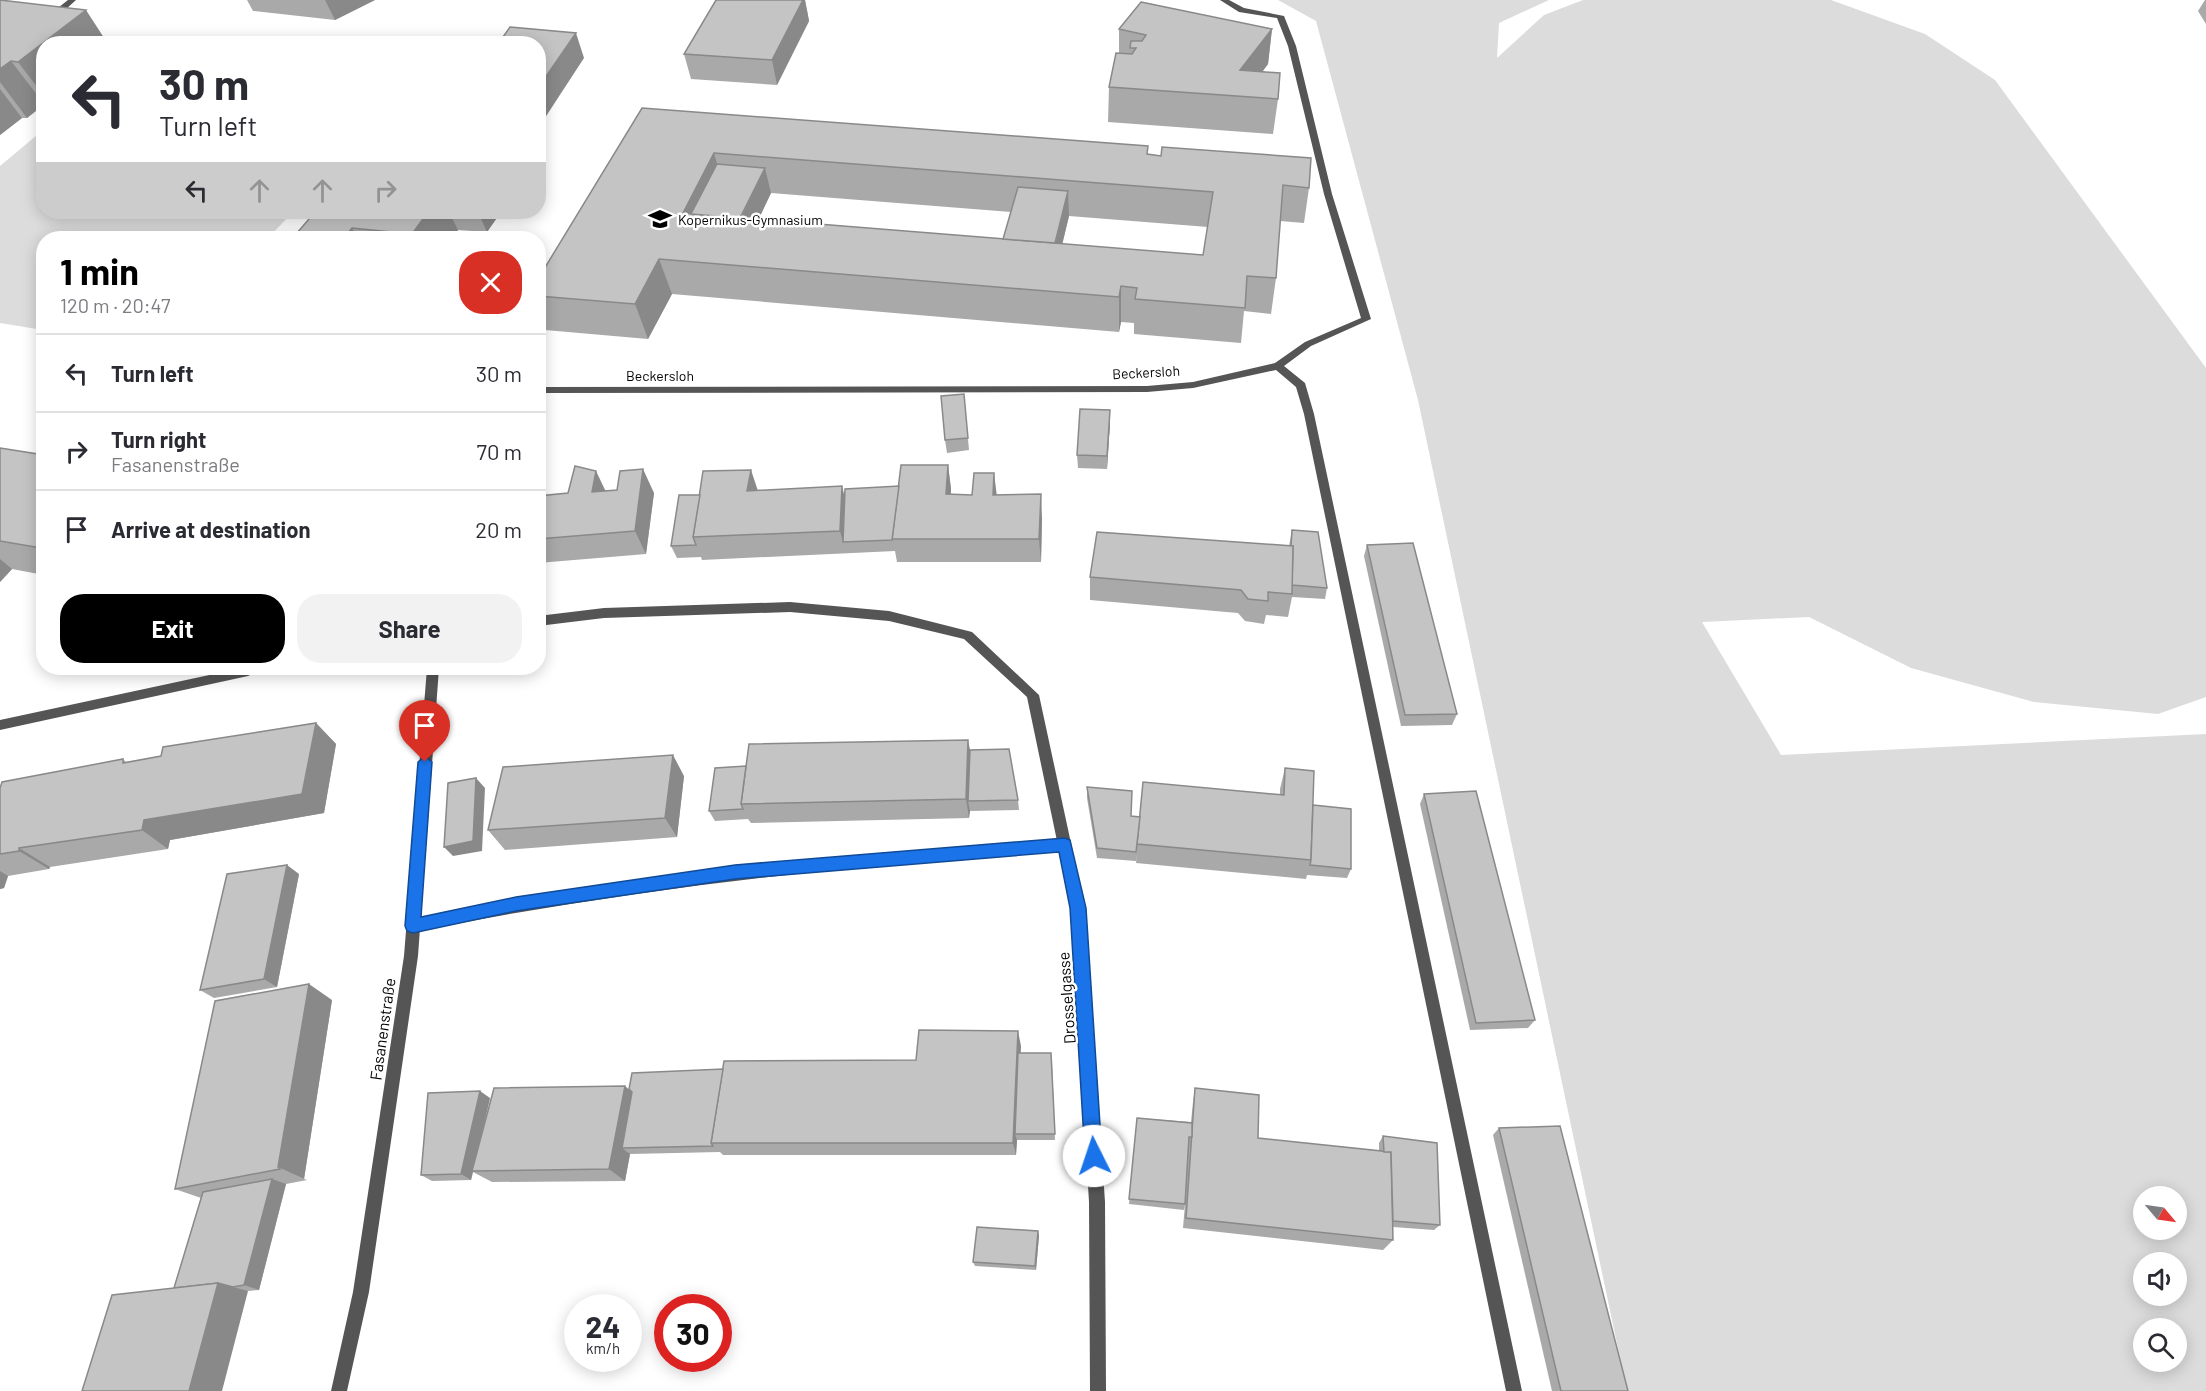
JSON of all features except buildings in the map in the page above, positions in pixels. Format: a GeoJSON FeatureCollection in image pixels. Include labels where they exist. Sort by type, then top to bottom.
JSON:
{"type":"FeatureCollection","features":[{"type":"Feature","properties":{"kind":"street"},"geometry":{"type":"LineString","coordinates":[[45,22],[72,0]]}},
{"type":"Feature","properties":{"kind":"street","name":"Beckersloh"},"geometry":{"type":"LineString","coordinates":[[546,390],[1147,389],[1193,385],[1278,366],[1308,344],[1366,319],[1328,194],[1292,46],[1280,16],[1242,10],[1224,0]]}},
{"type":"Feature","properties":{"kind":"street"},"geometry":{"type":"LineString","coordinates":[[1278,366],[1301,384],[1310,414],[1514,1391]]}},
{"type":"Feature","properties":{"kind":"street","name":"Drosselgasse"},"geometry":{"type":"LineString","coordinates":[[546,620],[604,613],[790,607],[889,616],[968,635],[1033,695],[1078,908],[1097,1202],[1098,1391]]}},
{"type":"Feature","properties":{"kind":"street"},"geometry":{"type":"LineString","coordinates":[[0,725],[225,675]]}},
{"type":"Feature","properties":{"kind":"street","name":"Fasanenstraße"},"geometry":{"type":"LineString","coordinates":[[339,1391],[361,1292],[413,926],[432,675]]}},
{"type":"Feature","properties":{"kind":"street"},"geometry":{"type":"LineString","coordinates":[[413,926],[516,904],[735,872],[1065,845]]}},
{"type":"Feature","properties":{"kind":"shaded area"},"geometry":{"type":"Polygon","coordinates":[[[1278,0],[1549,0],[1499,23],[1497,58],[1544,15],[1583,0],[1831,0],[1925,34],[1995,80],[2206,368],[2206,697],[2158,714],[2034,702],[1911,668],[1809,617],[1702,622],[1781,755],[2206,734],[2206,1391],[1627,1391],[1418,400],[1316,21],[1278,0]]]}},
{"type":"Feature","properties":{"kind":"shaded area"},"geometry":{"type":"Polygon","coordinates":[[[36,136],[36,219],[286,219],[275,231],[36,231],[36,329],[0,323],[0,166],[36,136]]]}},
{"type":"Feature","properties":{"kind":"place","name":"Kopernikus-Gymnasium"},"geometry":{"type":"Point","coordinates":[660,219]}},
{"type":"Feature","properties":{"kind":"route"},"geometry":{"type":"LineString","coordinates":[[425,762],[413,926],[516,904],[735,872],[1002,848],[1065,845],[1078,908],[1094,1156]]}}]}
